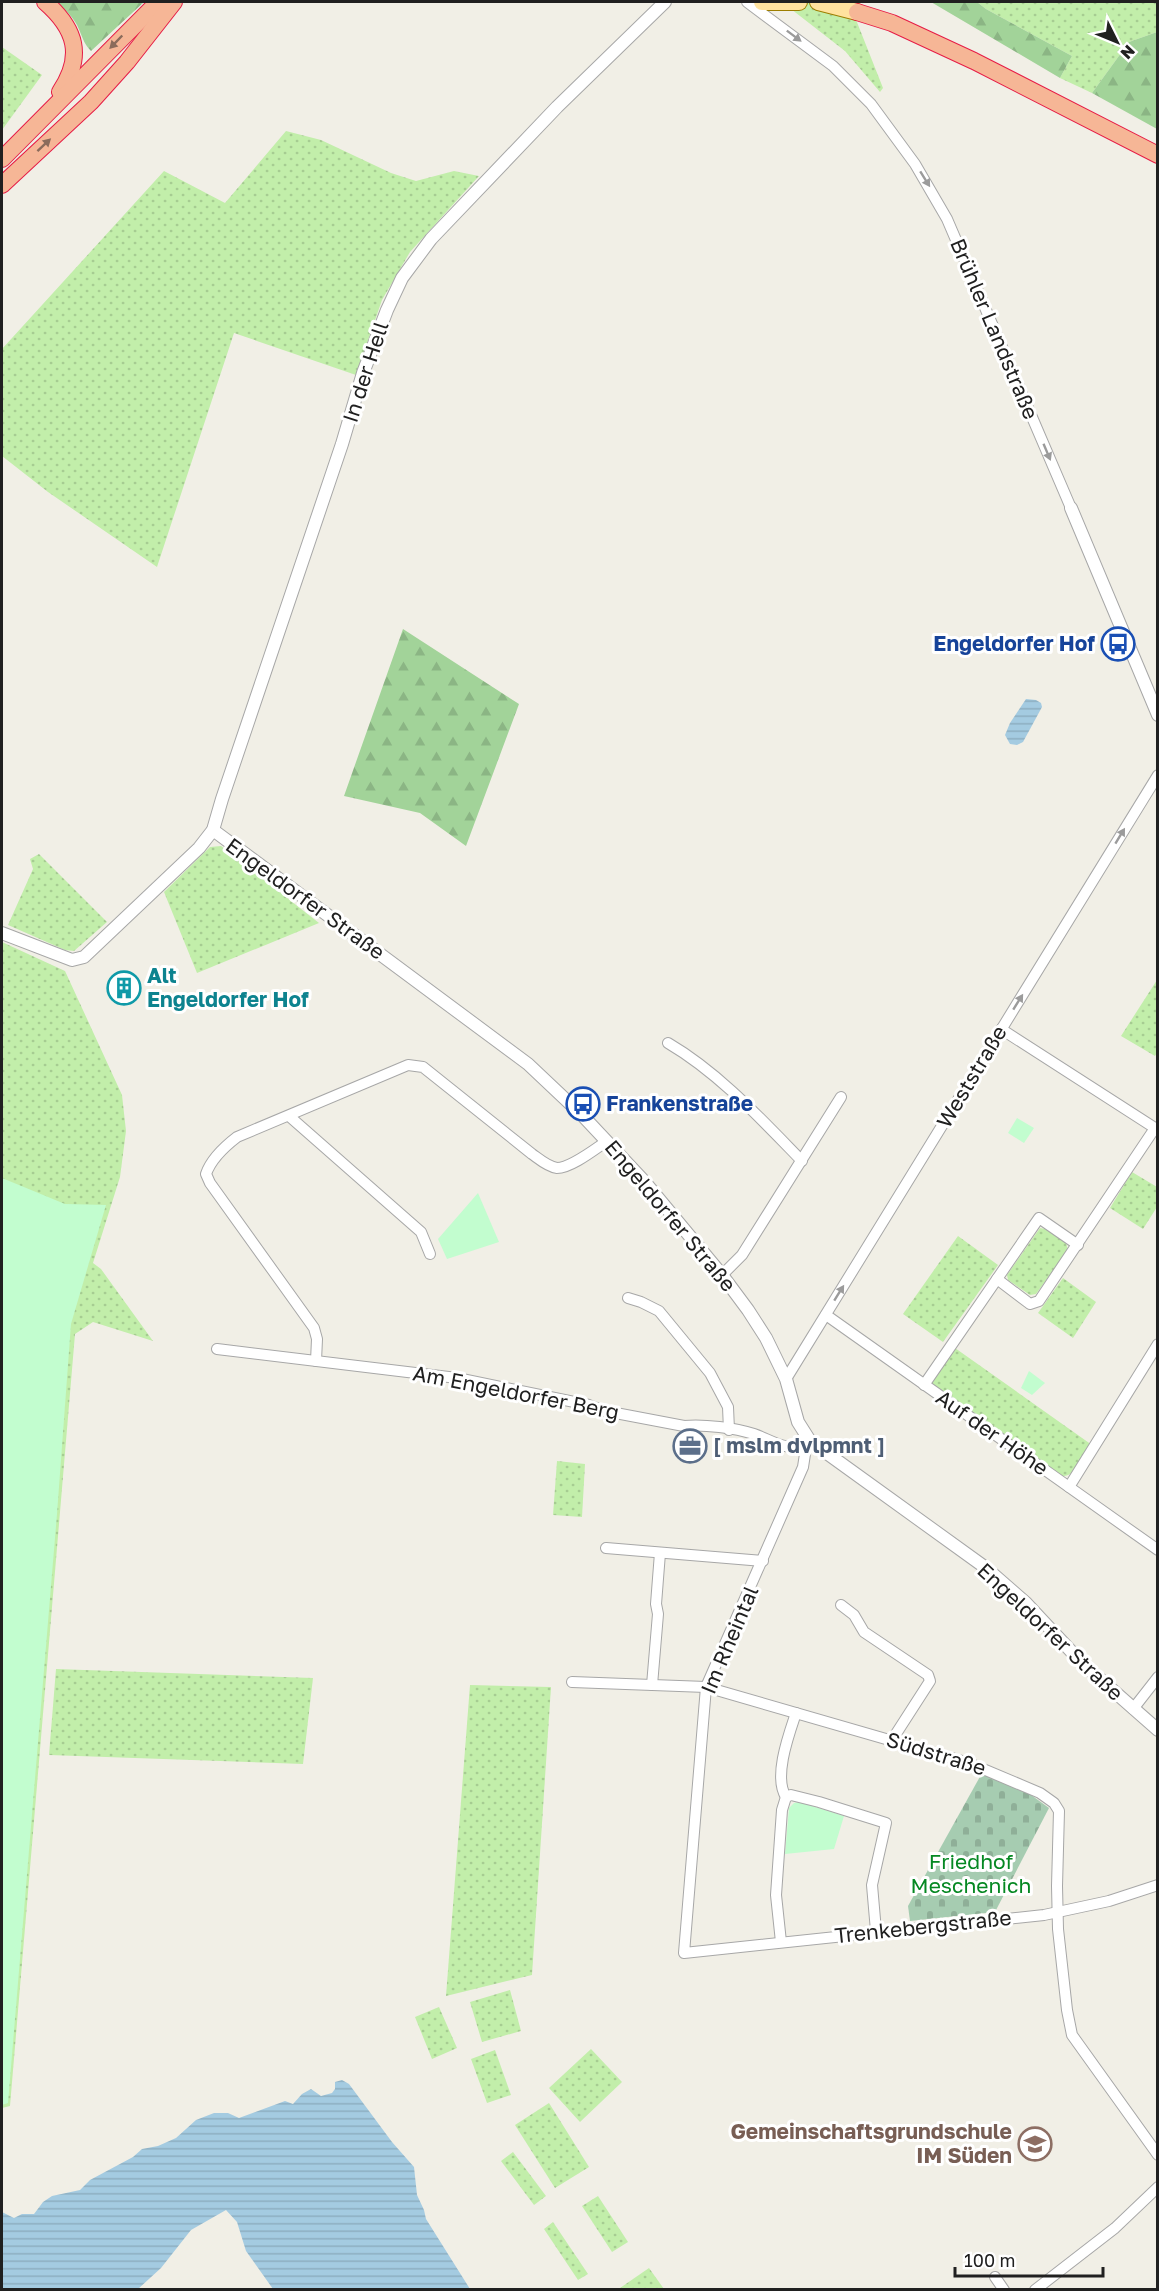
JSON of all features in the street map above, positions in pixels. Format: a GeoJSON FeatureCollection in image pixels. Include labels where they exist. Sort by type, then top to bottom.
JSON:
{"type":"FeatureCollection","features":[{"type":"Feature","properties":{"kind":"highway"},"geometry":{"type":"LineString","coordinates":[[37,122],[66,82],[74,57],[74,44],[68,29],[45,2]]}},
{"type":"Feature","properties":{"kind":"highway"},"geometry":{"type":"LineString","coordinates":[[2,159],[158,2]]}},
{"type":"Feature","properties":{"kind":"highway"},"geometry":{"type":"LineString","coordinates":[[2,185],[91,102],[127,62],[174,2]]}},
{"type":"Feature","properties":{"kind":"highway"},"geometry":{"type":"LineString","coordinates":[[857,12],[892,23],[974,61],[1158,155]]}},
{"type":"Feature","properties":{"kind":"main road"},"geometry":{"type":"LineString","coordinates":[[762,2],[799,2]]}},
{"type":"Feature","properties":{"kind":"main road"},"geometry":{"type":"LineString","coordinates":[[818,2],[857,12]]}},
{"type":"Feature","properties":{"kind":"street","name":"In der Hell"},"geometry":{"type":"LineString","coordinates":[[213,831],[342,444],[363,373],[402,278],[431,239],[557,107],[665,2]]}},
{"type":"Feature","properties":{"kind":"street","name":"Brühler Landstraße"},"geometry":{"type":"LineString","coordinates":[[747,2],[833,66],[871,104],[915,164],[947,219],[1158,715]]}},
{"type":"Feature","properties":{"kind":"street","name":"Weststraße"},"geometry":{"type":"LineString","coordinates":[[786,1379],[1158,775]]}},
{"type":"Feature","properties":{"kind":"street","name":"Engeldorfer Straße"},"geometry":{"type":"LineString","coordinates":[[2,933],[72,960],[84,957],[199,848],[213,831],[528,1064],[607,1141],[722,1275],[766,1338],[786,1379],[806,1443],[986,1568],[1026,1603],[1083,1664],[1158,1730]]}},
{"type":"Feature","properties":{"kind":"street"},"geometry":{"type":"LineString","coordinates":[[997,1279],[1030,1304],[1035,1304],[1078,1245],[1156,1129],[1001,1029]]}},
{"type":"Feature","properties":{"kind":"street"},"geometry":{"type":"LineString","coordinates":[[668,1043],[693,1059],[753,1111],[802,1161]]}},
{"type":"Feature","properties":{"kind":"street"},"geometry":{"type":"LineString","coordinates":[[316,1361],[317,1339],[314,1328],[210,1183],[206,1174],[209,1165],[237,1137],[415,1064],[423,1067],[550,1166],[557,1168],[568,1166],[607,1141]]}},
{"type":"Feature","properties":{"kind":"street"},"geometry":{"type":"LineString","coordinates":[[722,1275],[742,1255],[841,1097]]}},
{"type":"Feature","properties":{"kind":"street"},"geometry":{"type":"LineString","coordinates":[[289,1116],[421,1232],[430,1254]]}},
{"type":"Feature","properties":{"kind":"street"},"geometry":{"type":"LineString","coordinates":[[924,1385],[1039,1218],[1078,1245]]}},
{"type":"Feature","properties":{"kind":"street"},"geometry":{"type":"LineString","coordinates":[[628,1298],[659,1311],[710,1373],[728,1407],[729,1430]]}},
{"type":"Feature","properties":{"kind":"street","name":"Auf der Höhe"},"geometry":{"type":"LineString","coordinates":[[826,1316],[1158,1550]]}},
{"type":"Feature","properties":{"kind":"street"},"geometry":{"type":"LineString","coordinates":[[1069,1487],[1158,1344]]}},
{"type":"Feature","properties":{"kind":"street","name":"Am Engeldorfer Berg"},"geometry":{"type":"LineString","coordinates":[[217,1349],[457,1378],[684,1426],[697,1425],[754,1434],[764,1440],[791,1448],[806,1443]]}},
{"type":"Feature","properties":{"kind":"street","name":"Im Rheintal"},"geometry":{"type":"LineString","coordinates":[[684,1953],[706,1687],[764,1561],[803,1467],[806,1443]]}},
{"type":"Feature","properties":{"kind":"street"},"geometry":{"type":"LineString","coordinates":[[606,1548],[764,1561]]}},
{"type":"Feature","properties":{"kind":"street"},"geometry":{"type":"LineString","coordinates":[[652,1685],[660,1553]]}},
{"type":"Feature","properties":{"kind":"street"},"geometry":{"type":"LineString","coordinates":[[841,1605],[854,1615],[864,1632],[928,1675],[930,1681],[892,1740]]}},
{"type":"Feature","properties":{"kind":"street"},"geometry":{"type":"LineString","coordinates":[[1133,1709],[1158,1677]]}},
{"type":"Feature","properties":{"kind":"street","name":"Südstraße"},"geometry":{"type":"LineString","coordinates":[[572,1682],[706,1687],[969,1763],[1028,1786],[1054,1803],[1059,1811],[1058,1929],[1072,2035],[1158,2155]]}},
{"type":"Feature","properties":{"kind":"street"},"geometry":{"type":"LineString","coordinates":[[781,1942],[776,1895],[782,1810],[786,1797],[782,1785],[784,1754],[796,1713]]}},
{"type":"Feature","properties":{"kind":"street"},"geometry":{"type":"LineString","coordinates":[[786,1797],[819,1802],[886,1822],[872,1886],[876,1931]]}},
{"type":"Feature","properties":{"kind":"street","name":"Trenkebergstraße"},"geometry":{"type":"LineString","coordinates":[[684,1953],[1059,1912],[1109,1901],[1158,1885]]}},
{"type":"Feature","properties":{"kind":"street"},"geometry":{"type":"LineString","coordinates":[[1035,2289],[1115,2228],[1158,2187]]}},
{"type":"Feature","properties":{"kind":"street"},"geometry":{"type":"LineString","coordinates":[[995,2277],[1004,2289]]}},
{"type":"Feature","properties":{"kind":"green space"},"geometry":{"type":"Polygon","coordinates":[[[57,2],[144,2],[91,51],[75,22],[57,2]]]}},
{"type":"Feature","properties":{"kind":"green space"},"geometry":{"type":"Polygon","coordinates":[[[782,2],[849,2],[883,88],[880,92],[845,51],[782,2]]]}},
{"type":"Feature","properties":{"kind":"green space"},"geometry":{"type":"Polygon","coordinates":[[[931,2],[977,2],[1072,56],[1060,78],[931,2]]]}},
{"type":"Feature","properties":{"kind":"green space"},"geometry":{"type":"Polygon","coordinates":[[[977,2],[1157,2],[1157,32],[1129,42],[1092,93],[1060,78],[1072,56],[977,2]]]}},
{"type":"Feature","properties":{"kind":"green space"},"geometry":{"type":"Polygon","coordinates":[[[1158,32],[1157,129],[1092,93],[1129,42],[1158,32]]]}},
{"type":"Feature","properties":{"kind":"green space"},"geometry":{"type":"Polygon","coordinates":[[[2,47],[42,75],[2,130],[2,47]]]}},
{"type":"Feature","properties":{"kind":"green space"},"geometry":{"type":"Polygon","coordinates":[[[286,131],[321,140],[391,173],[416,181],[454,171],[479,176],[410,252],[382,300],[356,375],[234,333],[157,567],[48,492],[2,456],[2,349],[164,171],[225,203],[286,131]]]}},
{"type":"Feature","properties":{"kind":"green space"},"geometry":{"type":"Polygon","coordinates":[[[403,629],[519,704],[466,846],[420,813],[344,796],[403,629]]]}},
{"type":"Feature","properties":{"kind":"green space"},"geometry":{"type":"Polygon","coordinates":[[[221,846],[319,923],[197,973],[164,892],[210,847],[221,846]]]}},
{"type":"Feature","properties":{"kind":"green space"},"geometry":{"type":"Polygon","coordinates":[[[39,854],[107,922],[74,951],[65,950],[8,925],[33,869],[30,859],[39,854]]]}},
{"type":"Feature","properties":{"kind":"green space"},"geometry":{"type":"Polygon","coordinates":[[[2,942],[65,971],[122,1095],[126,1131],[120,1177],[93,1263],[101,1269],[153,1341],[93,1322],[75,1334],[10,2106],[2,2108],[2,942]]]}},
{"type":"Feature","properties":{"kind":"green space"},"geometry":{"type":"Polygon","coordinates":[[[1157,980],[1158,1051],[1155,1056],[1121,1036],[1157,980]]]}},
{"type":"Feature","properties":{"kind":"green space"},"geometry":{"type":"Polygon","coordinates":[[[1017,1118],[1034,1128],[1024,1143],[1008,1133],[1017,1118]]]}},
{"type":"Feature","properties":{"kind":"green space"},"geometry":{"type":"Polygon","coordinates":[[[1132,1172],[1157,1187],[1157,1207],[1143,1229],[1110,1208],[1132,1172]]]}},
{"type":"Feature","properties":{"kind":"green space"},"geometry":{"type":"Polygon","coordinates":[[[2,1178],[65,1204],[106,1205],[71,1324],[8,2103],[2,2105],[2,1178]]]}},
{"type":"Feature","properties":{"kind":"green space"},"geometry":{"type":"Polygon","coordinates":[[[478,1193],[499,1242],[447,1259],[438,1239],[478,1193]]]}},
{"type":"Feature","properties":{"kind":"green space"},"geometry":{"type":"Polygon","coordinates":[[[1040,1228],[1066,1243],[1068,1250],[1036,1294],[1030,1295],[1008,1280],[1007,1275],[1040,1228]]]}},
{"type":"Feature","properties":{"kind":"green space"},"geometry":{"type":"Polygon","coordinates":[[[958,1236],[998,1265],[943,1342],[903,1314],[958,1236]]]}},
{"type":"Feature","properties":{"kind":"green space"},"geometry":{"type":"Polygon","coordinates":[[[1063,1278],[1096,1302],[1073,1338],[1038,1313],[1063,1278]]]}},
{"type":"Feature","properties":{"kind":"green space"},"geometry":{"type":"Polygon","coordinates":[[[955,1348],[1092,1445],[1074,1471],[1058,1476],[932,1385],[932,1380],[955,1348]]]}},
{"type":"Feature","properties":{"kind":"green space"},"geometry":{"type":"Polygon","coordinates":[[[1029,1371],[1045,1383],[1032,1395],[1021,1388],[1029,1371]]]}},
{"type":"Feature","properties":{"kind":"green space"},"geometry":{"type":"Polygon","coordinates":[[[557,1461],[585,1464],[582,1517],[553,1515],[557,1461]]]}},
{"type":"Feature","properties":{"kind":"green space"},"geometry":{"type":"Polygon","coordinates":[[[56,1669],[313,1678],[303,1764],[49,1755],[56,1669]]]}},
{"type":"Feature","properties":{"kind":"green space"},"geometry":{"type":"Polygon","coordinates":[[[470,1685],[551,1687],[532,1975],[446,1996],[470,1685]]]}},
{"type":"Feature","properties":{"kind":"green space","name":"Friedhof Meschenich"},"geometry":{"type":"Polygon","coordinates":[[[982,1773],[1027,1792],[1049,1808],[995,1912],[910,1921],[908,1906],[982,1773]]]}},
{"type":"Feature","properties":{"kind":"green space"},"geometry":{"type":"Polygon","coordinates":[[[799,1802],[844,1816],[834,1849],[785,1854],[789,1808],[799,1802]]]}},
{"type":"Feature","properties":{"kind":"green space"},"geometry":{"type":"Polygon","coordinates":[[[510,1990],[521,2031],[482,2042],[470,2002],[510,1990]]]}},
{"type":"Feature","properties":{"kind":"green space"},"geometry":{"type":"Polygon","coordinates":[[[439,2007],[457,2048],[432,2059],[415,2017],[439,2007]]]}},
{"type":"Feature","properties":{"kind":"green space"},"geometry":{"type":"Polygon","coordinates":[[[591,2049],[622,2082],[580,2122],[549,2088],[591,2049]]]}},
{"type":"Feature","properties":{"kind":"green space"},"geometry":{"type":"Polygon","coordinates":[[[495,2050],[511,2095],[487,2103],[471,2059],[495,2050]]]}},
{"type":"Feature","properties":{"kind":"green space"},"geometry":{"type":"Polygon","coordinates":[[[549,2103],[589,2167],[555,2188],[515,2125],[549,2103]]]}},
{"type":"Feature","properties":{"kind":"green space"},"geometry":{"type":"Polygon","coordinates":[[[513,2152],[546,2196],[534,2205],[501,2161],[513,2152]]]}},
{"type":"Feature","properties":{"kind":"green space"},"geometry":{"type":"Polygon","coordinates":[[[598,2196],[628,2242],[612,2252],[582,2206],[598,2196]]]}},
{"type":"Feature","properties":{"kind":"green space"},"geometry":{"type":"Polygon","coordinates":[[[553,2222],[588,2274],[578,2280],[544,2229],[553,2222]]]}},
{"type":"Feature","properties":{"kind":"green space"},"geometry":{"type":"Polygon","coordinates":[[[649,2268],[664,2289],[620,2288],[649,2268]]]}},
{"type":"Feature","properties":{"kind":"water"},"geometry":{"type":"Polygon","coordinates":[[[1026,699],[1036,700],[1041,703],[1042,707],[1023,742],[1017,745],[1010,744],[1005,735],[1026,699]]]}},
{"type":"Feature","properties":{"kind":"water"},"geometry":{"type":"Polygon","coordinates":[[[342,2080],[349,2084],[392,2142],[414,2167],[417,2195],[426,2219],[470,2289],[273,2289],[246,2251],[237,2222],[226,2210],[191,2230],[161,2268],[138,2289],[2,2289],[2,2212],[14,2218],[22,2214],[34,2214],[43,2202],[52,2196],[80,2190],[90,2180],[133,2157],[142,2149],[158,2146],[176,2138],[196,2120],[214,2113],[228,2113],[239,2118],[285,2101],[293,2104],[302,2094],[311,2089],[321,2096],[332,2093],[335,2089],[335,2082],[342,2080]]]}},
{"type":"Feature","properties":{"kind":"place","name":"Engeldorfer Hof"},"geometry":{"type":"Point","coordinates":[1118,644]}},
{"type":"Feature","properties":{"kind":"place","name":"Alt Engeldorfer Hof"},"geometry":{"type":"Point","coordinates":[124,988]}},
{"type":"Feature","properties":{"kind":"place","name":"Frankenstraße"},"geometry":{"type":"Point","coordinates":[583,1104]}},
{"type":"Feature","properties":{"kind":"place","name":"[ mslm dvlpmnt ]"},"geometry":{"type":"Point","coordinates":[690,1446]}},
{"type":"Feature","properties":{"kind":"place","name":"Gemeinschaftsgrundschule IM Süden"},"geometry":{"type":"Point","coordinates":[1035,2144]}}]}
